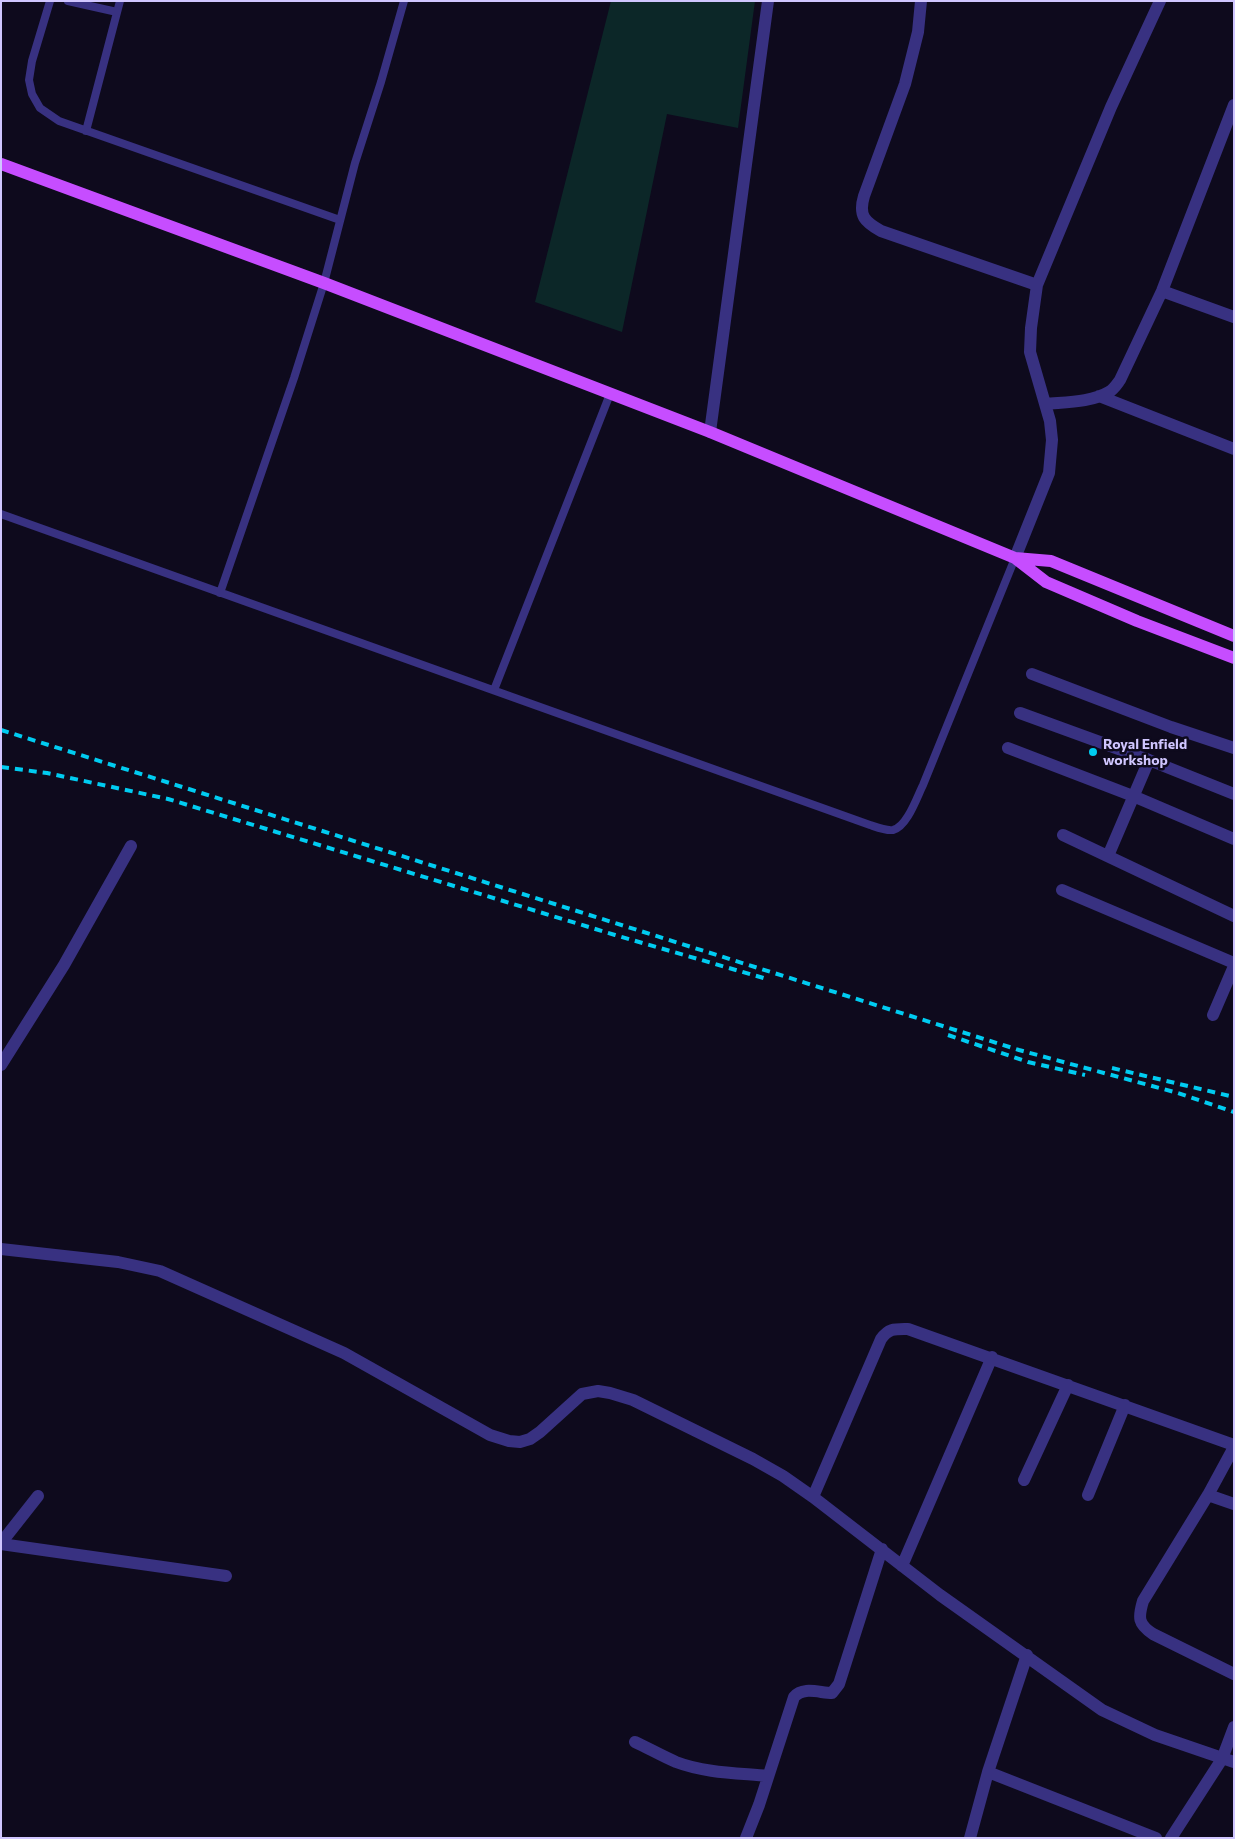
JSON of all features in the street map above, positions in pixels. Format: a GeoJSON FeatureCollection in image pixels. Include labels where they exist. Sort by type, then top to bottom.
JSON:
{"type":"FeatureCollection","features":[{"type":"Feature","properties":{"kind":"main road"},"geometry":{"type":"LineString","coordinates":[[1,164],[324,283],[710,432],[1015,558],[1046,582],[1137,621],[1234,658]]}},
{"type":"Feature","properties":{"kind":"main road"},"geometry":{"type":"LineString","coordinates":[[1015,558],[1051,561],[1234,636]]}},
{"type":"Feature","properties":{"kind":"street"},"geometry":{"type":"LineString","coordinates":[[710,432],[768,1]]}},
{"type":"Feature","properties":{"kind":"street"},"geometry":{"type":"LineString","coordinates":[[921,1],[918,32],[908,75],[864,196],[862,212],[864,217],[872,226],[882,231],[1037,286]]}},
{"type":"Feature","properties":{"kind":"street"},"geometry":{"type":"LineString","coordinates":[[1015,558],[1049,473],[1052,440],[1046,404],[1030,352],[1031,328],[1037,286],[1112,108],[1160,1]]}},
{"type":"Feature","properties":{"kind":"street"},"geometry":{"type":"LineString","coordinates":[[1046,404],[1099,396],[1111,391],[1120,380],[1162,291],[1234,105]]}},
{"type":"Feature","properties":{"kind":"street"},"geometry":{"type":"LineString","coordinates":[[1162,291],[1234,317]]}},
{"type":"Feature","properties":{"kind":"street"},"geometry":{"type":"LineString","coordinates":[[1099,396],[1234,448]]}},
{"type":"Feature","properties":{"kind":"street"},"geometry":{"type":"LineString","coordinates":[[1032,674],[1171,727],[1234,748]]}},
{"type":"Feature","properties":{"kind":"street"},"geometry":{"type":"LineString","coordinates":[[1020,713],[1149,760],[1234,794]]}},
{"type":"Feature","properties":{"kind":"street"},"geometry":{"type":"LineString","coordinates":[[1008,748],[1133,796],[1234,839]]}},
{"type":"Feature","properties":{"kind":"street"},"geometry":{"type":"LineString","coordinates":[[1108,856],[1149,760]]}},
{"type":"Feature","properties":{"kind":"street"},"geometry":{"type":"LineString","coordinates":[[1063,835],[1234,916]]}},
{"type":"Feature","properties":{"kind":"street"},"geometry":{"type":"LineString","coordinates":[[1,1064],[64,965],[131,846]]}},
{"type":"Feature","properties":{"kind":"street"},"geometry":{"type":"LineString","coordinates":[[1062,890],[1234,964],[1213,1015]]}},
{"type":"Feature","properties":{"kind":"street"},"geometry":{"type":"LineString","coordinates":[[1,1249],[118,1262],[160,1271],[344,1353],[490,1435],[508,1441],[520,1442],[530,1439],[582,1394],[598,1391],[633,1400],[753,1459],[814,1496],[902,1566],[1102,1710],[1155,1735],[1228,1761]]}},
{"type":"Feature","properties":{"kind":"street"},"geometry":{"type":"LineString","coordinates":[[814,1496],[881,1339],[886,1332],[896,1329],[908,1328],[1234,1446],[1208,1495],[1143,1601],[1140,1620],[1143,1627],[1153,1634],[1234,1674]]}},
{"type":"Feature","properties":{"kind":"street"},"geometry":{"type":"LineString","coordinates":[[902,1566],[992,1358]]}},
{"type":"Feature","properties":{"kind":"street"},"geometry":{"type":"LineString","coordinates":[[1024,1480],[1068,1385]]}},
{"type":"Feature","properties":{"kind":"street"},"geometry":{"type":"LineString","coordinates":[[1088,1495],[1125,1405]]}},
{"type":"Feature","properties":{"kind":"street"},"geometry":{"type":"LineString","coordinates":[[1208,1495],[1234,1504]]}},
{"type":"Feature","properties":{"kind":"street"},"geometry":{"type":"LineString","coordinates":[[38,1496],[1,1544],[226,1576]]}},
{"type":"Feature","properties":{"kind":"street"},"geometry":{"type":"LineString","coordinates":[[746,1838],[759,1805],[794,1697],[797,1693],[805,1691],[832,1693],[839,1684],[882,1549]]}},
{"type":"Feature","properties":{"kind":"street"},"geometry":{"type":"LineString","coordinates":[[970,1838],[988,1772],[1027,1655]]}},
{"type":"Feature","properties":{"kind":"street"},"geometry":{"type":"LineString","coordinates":[[1171,1838],[1228,1761],[1234,1728]]}},
{"type":"Feature","properties":{"kind":"street"},"geometry":{"type":"LineString","coordinates":[[635,1742],[676,1762],[727,1772],[768,1776]]}},
{"type":"Feature","properties":{"kind":"street"},"geometry":{"type":"LineString","coordinates":[[988,1772],[1156,1838]]}},
{"type":"Feature","properties":{"kind":"lane"},"geometry":{"type":"LineString","coordinates":[[50,1],[32,61],[29,80],[32,94],[40,108],[59,121],[340,220]]}},
{"type":"Feature","properties":{"kind":"lane"},"geometry":{"type":"LineString","coordinates":[[68,1],[117,12]]}},
{"type":"Feature","properties":{"kind":"lane"},"geometry":{"type":"LineString","coordinates":[[86,131],[120,1]]}},
{"type":"Feature","properties":{"kind":"lane"},"geometry":{"type":"LineString","coordinates":[[220,593],[294,378],[324,283],[355,163],[382,82],[404,1]]}},
{"type":"Feature","properties":{"kind":"lane"},"geometry":{"type":"LineString","coordinates":[[494,690],[610,394]]}},
{"type":"Feature","properties":{"kind":"lane"},"geometry":{"type":"LineString","coordinates":[[1,514],[870,825],[893,830],[901,826],[908,817],[1015,558]]}},
{"type":"Feature","properties":{"kind":"green space"},"geometry":{"type":"Polygon","coordinates":[[[611,1],[755,1],[738,128],[667,114],[622,332],[535,302],[611,1]]]}},
{"type":"Feature","properties":{"kind":"railway"},"geometry":{"type":"LineString","coordinates":[[1,730],[1019,1050],[1178,1093],[1234,1112]]}},
{"type":"Feature","properties":{"kind":"railway"},"geometry":{"type":"LineString","coordinates":[[1,767],[47,773],[168,799],[615,935],[767,979]]}},
{"type":"Feature","properties":{"kind":"railway"},"geometry":{"type":"LineString","coordinates":[[948,1035],[1028,1062],[1085,1075]]}},
{"type":"Feature","properties":{"kind":"railway"},"geometry":{"type":"LineString","coordinates":[[1112,1068],[1234,1097]]}},
{"type":"Feature","properties":{"kind":"place","name":"Royal Enfield workshop"},"geometry":{"type":"Point","coordinates":[1093,752]}}]}
